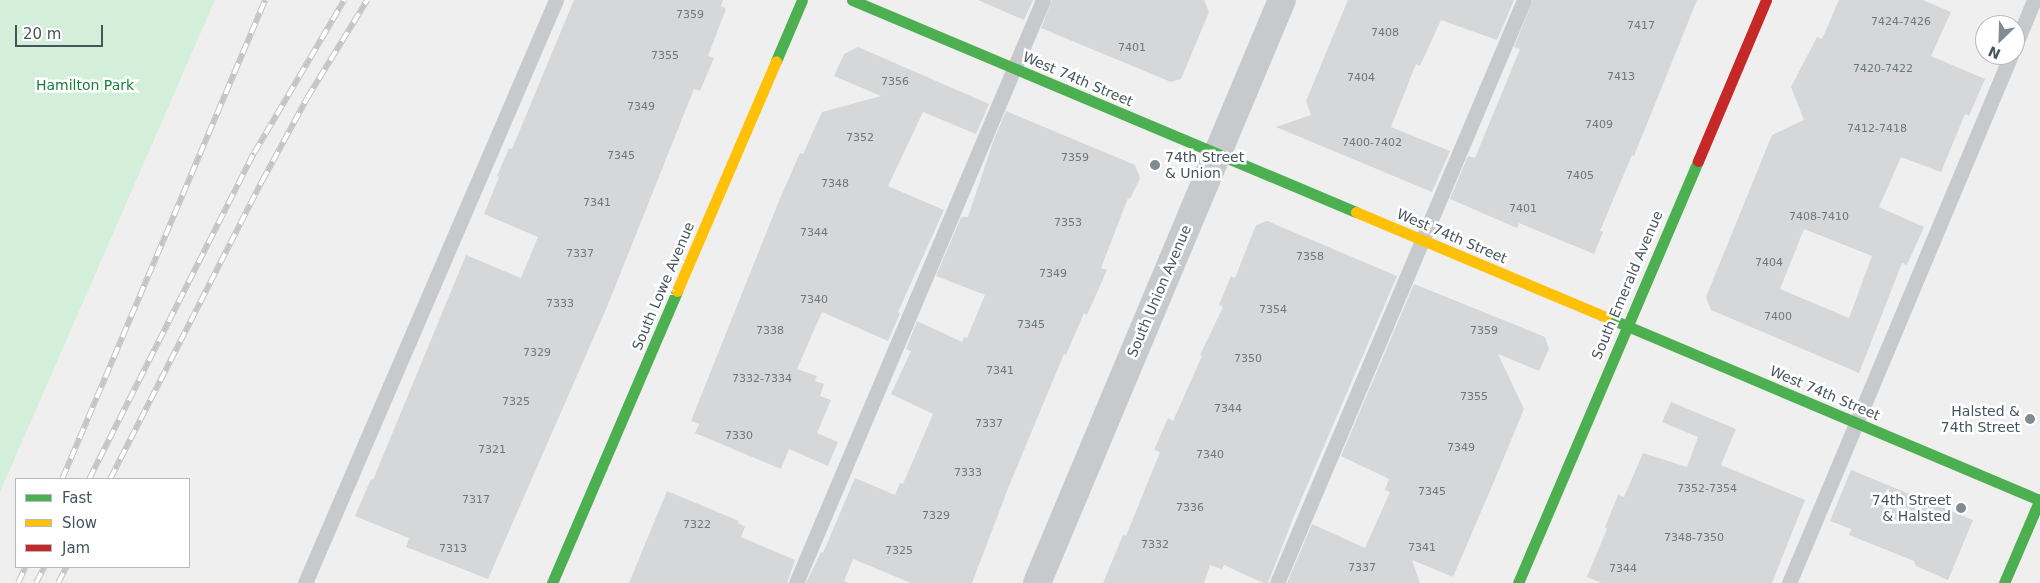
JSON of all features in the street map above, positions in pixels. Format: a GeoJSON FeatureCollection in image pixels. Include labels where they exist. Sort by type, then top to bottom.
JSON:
{"type":"FeatureCollection","features":[{"type":"Feature","properties":{"kind":"street","name":"South Lowe Avenue"},"geometry":{"type":"LineString","coordinates":[[552,583],[802,0]]}},
{"type":"Feature","properties":{"kind":"street","name":"West 74th Street"},"geometry":{"type":"LineString","coordinates":[[852,0],[2040,499]]}},
{"type":"Feature","properties":{"kind":"street","name":"South Union Avenue"},"geometry":{"type":"LineString","coordinates":[[1036,583],[1282,0]]}},
{"type":"Feature","properties":{"kind":"street","name":"South Emerald Avenue"},"geometry":{"type":"LineString","coordinates":[[1518,583],[1766,0]]}},
{"type":"Feature","properties":{"kind":"street"},"geometry":{"type":"LineString","coordinates":[[2004,583],[2040,499]]}},
{"type":"Feature","properties":{"kind":"lane"},"geometry":{"type":"LineString","coordinates":[[305,583],[556,0]]}},
{"type":"Feature","properties":{"kind":"lane"},"geometry":{"type":"LineString","coordinates":[[796,583],[1043,0]]}},
{"type":"Feature","properties":{"kind":"lane"},"geometry":{"type":"LineString","coordinates":[[1277,583],[1524,0]]}},
{"type":"Feature","properties":{"kind":"lane"},"geometry":{"type":"LineString","coordinates":[[2025,22],[2034,0]]}},
{"type":"Feature","properties":{"kind":"lane"},"geometry":{"type":"LineString","coordinates":[[1789,583],[2007,65]]}},
{"type":"Feature","properties":{"kind":"green space","name":"Hamilton Park"},"geometry":{"type":"Polygon","coordinates":[[[0,0],[215,0],[0,492],[0,0]]]}},
{"type":"Feature","properties":{"kind":"building"},"geometry":{"type":"Polygon","coordinates":[[[574,0],[723,0],[721,6],[726,9],[708,56],[714,58],[700,91],[694,89],[607,307],[488,579],[406,547],[409,538],[355,516],[371,479],[373,480],[466,255],[521,278],[538,237],[484,214],[499,177],[497,176],[509,148],[512,149],[574,0]]]}},
{"type":"Feature","properties":{"kind":"building"},"geometry":{"type":"Polygon","coordinates":[[[978,0],[1033,0],[1024,20],[978,0]]]}},
{"type":"Feature","properties":{"kind":"building"},"geometry":{"type":"Polygon","coordinates":[[[1052,0],[1204,0],[1209,12],[1181,79],[1171,82],[1041,28],[1052,0]]]}},
{"type":"Feature","properties":{"kind":"building"},"geometry":{"type":"Polygon","coordinates":[[[1348,0],[1514,0],[1497,40],[1441,20],[1420,66],[1416,64],[1391,127],[1450,151],[1432,192],[1276,127],[1311,115],[1306,101],[1348,0]]]}},
{"type":"Feature","properties":{"kind":"building"},"geometry":{"type":"Polygon","coordinates":[[[1533,0],[1697,0],[1634,156],[1632,155],[1600,231],[1603,232],[1594,254],[1519,223],[1517,228],[1450,199],[1467,158],[1469,156],[1475,158],[1520,49],[1514,47],[1533,0]]]}},
{"type":"Feature","properties":{"kind":"building"},"geometry":{"type":"Polygon","coordinates":[[[1839,0],[1923,0],[1951,12],[1931,56],[1985,79],[1969,116],[1965,114],[1941,172],[1901,157],[1879,207],[1924,227],[1907,265],[1902,263],[1859,373],[1711,310],[1706,297],[1772,135],[1804,120],[1791,87],[1817,37],[1822,39],[1839,0]],[[1804,229],[1780,289],[1849,318],[1872,256],[1804,229]]]}},
{"type":"Feature","properties":{"kind":"building"},"geometry":{"type":"Polygon","coordinates":[[[858,47],[989,104],[976,134],[923,112],[888,186],[944,210],[898,312],[900,313],[888,341],[822,312],[797,369],[817,376],[815,381],[824,384],[820,396],[831,400],[817,433],[838,442],[828,466],[789,449],[781,469],[695,433],[699,424],[691,421],[779,201],[800,153],[803,154],[822,112],[881,96],[834,76],[844,54],[858,47]]]}},
{"type":"Feature","properties":{"kind":"building"},"geometry":{"type":"Polygon","coordinates":[[[1006,111],[1135,165],[1140,178],[1130,199],[1128,198],[1101,268],[1107,270],[1087,315],[1084,313],[1066,355],[1064,354],[1009,486],[972,583],[911,583],[853,559],[844,581],[849,583],[806,583],[821,552],[823,553],[855,478],[895,495],[900,483],[903,484],[933,414],[891,394],[911,351],[906,349],[917,321],[962,342],[964,337],[967,338],[985,295],[936,276],[961,217],[968,217],[993,142],[1006,111]]]}},
{"type":"Feature","properties":{"kind":"building"},"geometry":{"type":"Polygon","coordinates":[[[1267,221],[1397,276],[1294,516],[1268,583],[1263,583],[1224,565],[1222,569],[1210,565],[1204,583],[1103,583],[1123,535],[1126,536],[1160,452],[1154,450],[1168,418],[1173,421],[1202,356],[1200,355],[1223,307],[1219,305],[1231,276],[1235,278],[1256,225],[1267,221]]]}},
{"type":"Feature","properties":{"kind":"building"},"geometry":{"type":"Polygon","coordinates":[[[1414,284],[1545,337],[1549,349],[1539,371],[1498,354],[1524,409],[1495,479],[1453,577],[1412,560],[1420,583],[1287,583],[1312,524],[1365,548],[1390,492],[1385,490],[1389,479],[1341,456],[1414,284]]]}},
{"type":"Feature","properties":{"kind":"building"},"geometry":{"type":"Polygon","coordinates":[[[1671,402],[1736,429],[1721,465],[1805,500],[1772,583],[1602,583],[1587,577],[1607,529],[1605,527],[1618,495],[1624,497],[1643,453],[1687,467],[1698,437],[1662,422],[1671,402]]]}},
{"type":"Feature","properties":{"kind":"building"},"geometry":{"type":"Polygon","coordinates":[[[1851,470],[1973,520],[1948,580],[1916,566],[1914,561],[1849,535],[1851,529],[1830,521],[1851,470]]]}},
{"type":"Feature","properties":{"kind":"building"},"geometry":{"type":"Polygon","coordinates":[[[667,491],[739,521],[738,523],[745,527],[741,537],[795,560],[787,583],[629,583],[667,491]]]}},
{"type":"Feature","properties":{"kind":"railway"},"geometry":{"type":"LineString","coordinates":[[62,478],[265,0]]}},
{"type":"Feature","properties":{"kind":"railway"},"geometry":{"type":"LineString","coordinates":[[90,478],[254,153],[344,0]]}},
{"type":"Feature","properties":{"kind":"railway"},"geometry":{"type":"LineString","coordinates":[[111,478],[262,181],[307,98],[367,0]]}},
{"type":"Feature","properties":{"kind":"railway"},"geometry":{"type":"LineString","coordinates":[[18,583],[25,568]]}},
{"type":"Feature","properties":{"kind":"railway"},"geometry":{"type":"LineString","coordinates":[[36,583],[44,568]]}},
{"type":"Feature","properties":{"kind":"railway"},"geometry":{"type":"LineString","coordinates":[[58,583],[66,568]]}},
{"type":"Feature","properties":{"kind":"traffic: fast"},"geometry":{"type":"LineString","coordinates":[[776,61],[802,0]]}},
{"type":"Feature","properties":{"kind":"traffic: fast"},"geometry":{"type":"LineString","coordinates":[[852,0],[1356,212]]}},
{"type":"Feature","properties":{"kind":"traffic: fast"},"geometry":{"type":"LineString","coordinates":[[1518,583],[1698,161]]}},
{"type":"Feature","properties":{"kind":"traffic: fast"},"geometry":{"type":"LineString","coordinates":[[552,583],[677,291]]}},
{"type":"Feature","properties":{"kind":"traffic: fast"},"geometry":{"type":"LineString","coordinates":[[1606,317],[2040,500]]}},
{"type":"Feature","properties":{"kind":"traffic: fast"},"geometry":{"type":"LineString","coordinates":[[2004,583],[2040,499]]}},
{"type":"Feature","properties":{"kind":"traffic: slow"},"geometry":{"type":"LineString","coordinates":[[677,291],[776,61]]}},
{"type":"Feature","properties":{"kind":"traffic: slow"},"geometry":{"type":"LineString","coordinates":[[1356,212],[1606,317]]}},
{"type":"Feature","properties":{"kind":"traffic: jam"},"geometry":{"type":"LineString","coordinates":[[1698,161],[1766,0]]}},
{"type":"Feature","properties":{"kind":"place","name":"74th Street & Union"},"geometry":{"type":"Point","coordinates":[1155,165]}},
{"type":"Feature","properties":{"kind":"place","name":"Halsted & 74th Street"},"geometry":{"type":"Point","coordinates":[2030,419]}},
{"type":"Feature","properties":{"kind":"place","name":"74th Street & Halsted"},"geometry":{"type":"Point","coordinates":[1961,508]}}]}
